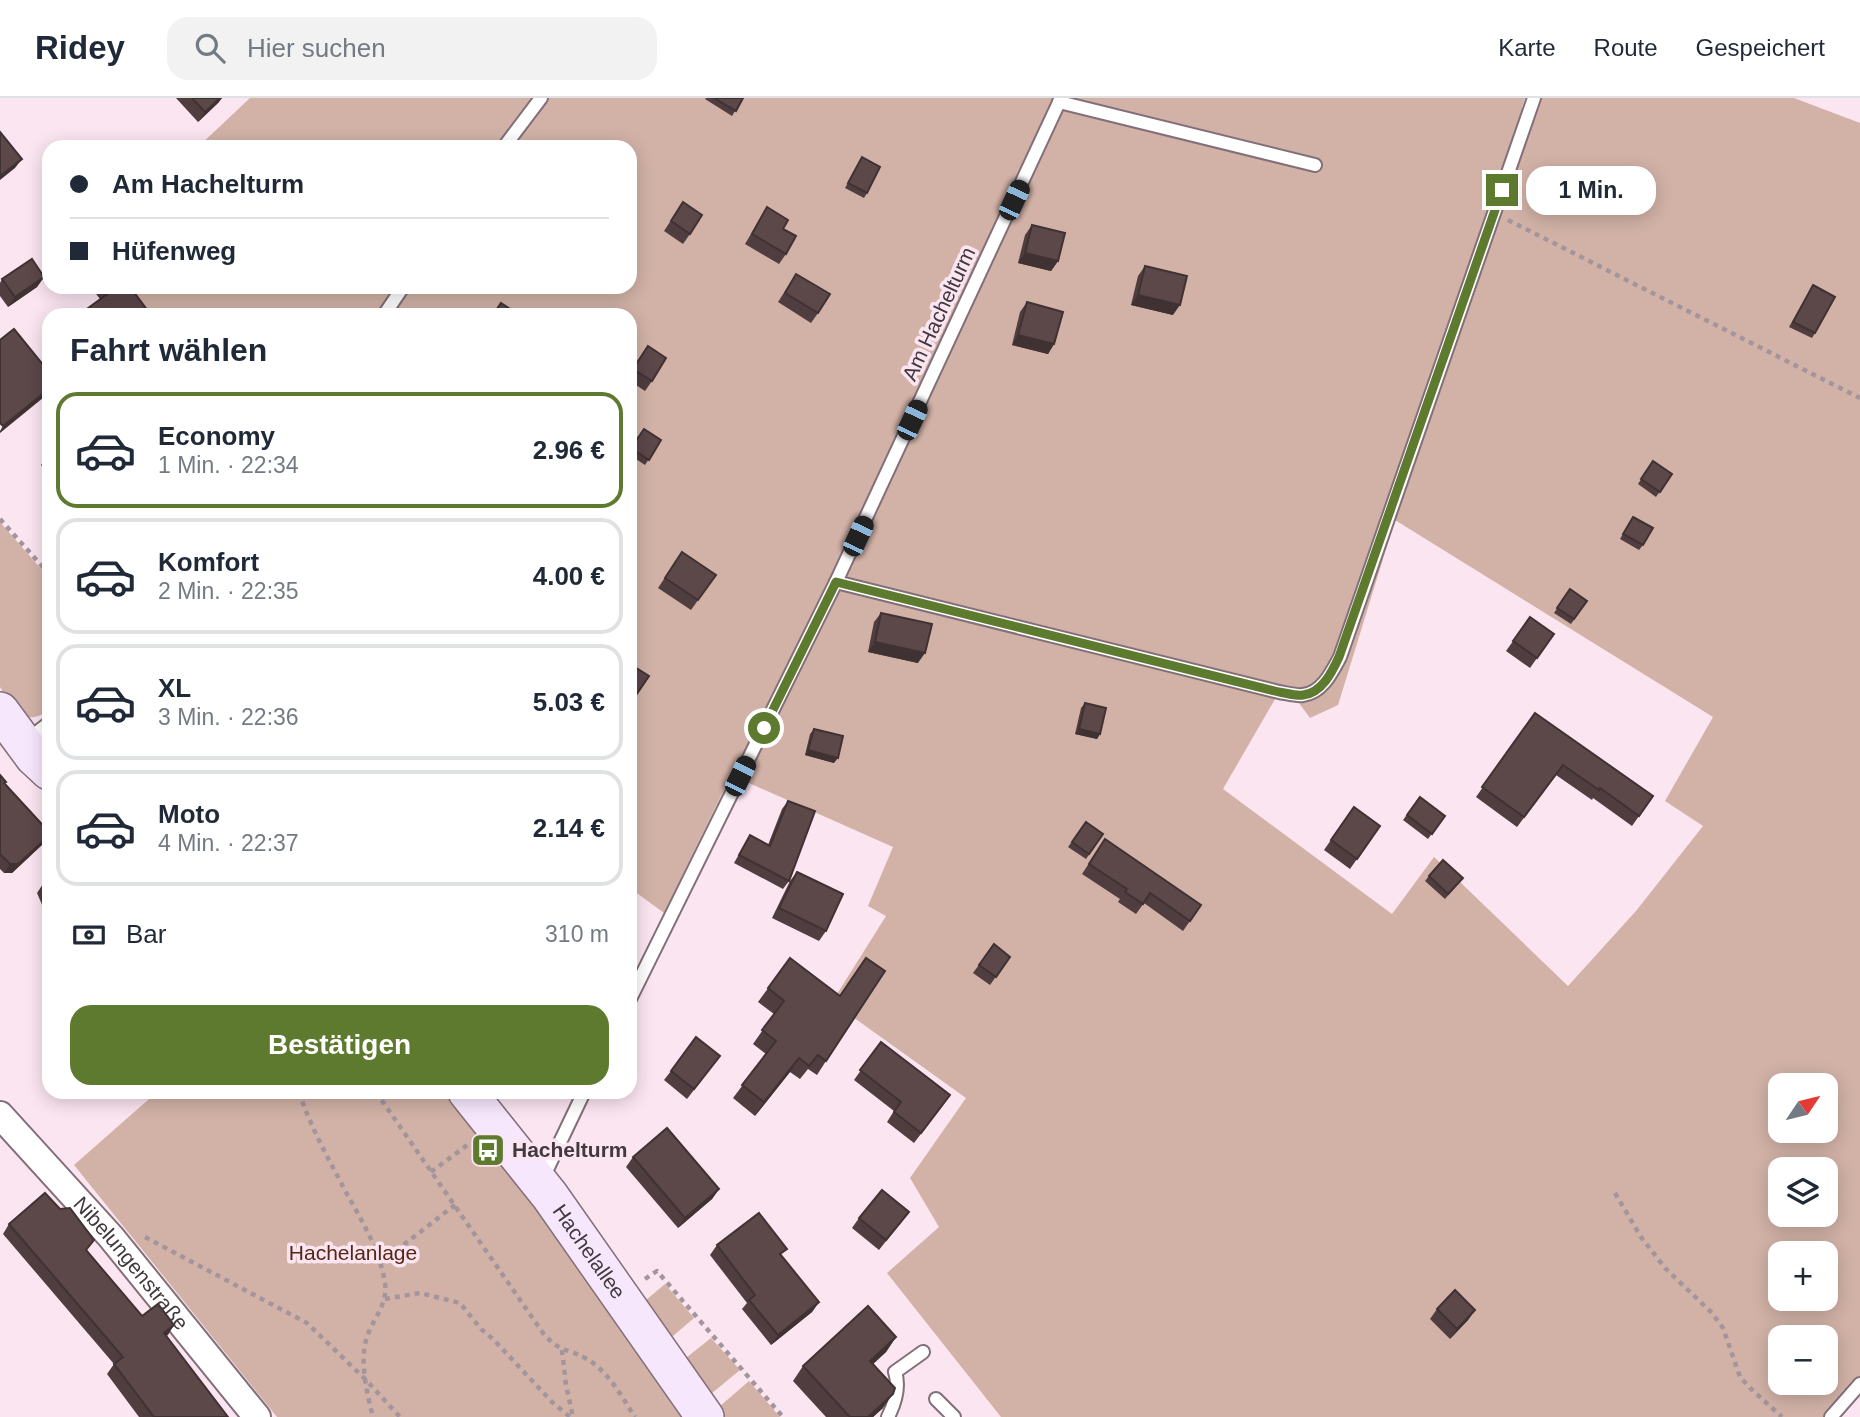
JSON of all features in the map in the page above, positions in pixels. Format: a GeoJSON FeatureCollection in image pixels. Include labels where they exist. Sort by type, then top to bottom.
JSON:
{"type":"FeatureCollection","features":[{"type":"Feature","properties":{"kind":"street"},"geometry":{"type":"LineString","coordinates":[[0,711],[36,733],[42,751]]}},
{"type":"Feature","properties":{"kind":"street","name":"Hachelallee"},"geometry":{"type":"LineString","coordinates":[[472,1099],[540,1183],[705,1417]]}},
{"type":"Feature","properties":{"kind":"street","name":"Nibelungenstraße"},"geometry":{"type":"LineString","coordinates":[[0,1116],[111,1237],[257,1417]]}},
{"type":"Feature","properties":{"kind":"lane"},"geometry":{"type":"LineString","coordinates":[[509,140],[541,98]]}},
{"type":"Feature","properties":{"kind":"lane"},"geometry":{"type":"LineString","coordinates":[[836,582],[1279,692],[1303,695],[1320,687],[1339,657],[1534,98]]}},
{"type":"Feature","properties":{"kind":"lane"},"geometry":{"type":"LineString","coordinates":[[1060,100],[1315,165]]}},
{"type":"Feature","properties":{"kind":"lane","name":"Am Hachelturm"},"geometry":{"type":"LineString","coordinates":[[637,985],[836,582],[1060,100]]}},
{"type":"Feature","properties":{"kind":"lane"},"geometry":{"type":"LineString","coordinates":[[540,1183],[581,1099]]}},
{"type":"Feature","properties":{"kind":"lane"},"geometry":{"type":"LineString","coordinates":[[888,1417],[898,1380],[895,1372],[923,1352]]}},
{"type":"Feature","properties":{"kind":"lane"},"geometry":{"type":"LineString","coordinates":[[1831,1417],[1860,1384]]}},
{"type":"Feature","properties":{"kind":"lane"},"geometry":{"type":"LineString","coordinates":[[936,1399],[954,1417]]}},
{"type":"Feature","properties":{"kind":"path"},"geometry":{"type":"LineString","coordinates":[[1494,213],[1860,398]]}},
{"type":"Feature","properties":{"kind":"path"},"geometry":{"type":"LineString","coordinates":[[0,519],[42,567]]}},
{"type":"Feature","properties":{"kind":"path"},"geometry":{"type":"LineString","coordinates":[[301,1099],[308,1119],[363,1223],[380,1262],[385,1284],[385,1300],[367,1336],[363,1356],[373,1417]]}},
{"type":"Feature","properties":{"kind":"path"},"geometry":{"type":"LineString","coordinates":[[381,1099],[543,1333],[556,1347],[585,1358],[602,1371],[635,1417]]}},
{"type":"Feature","properties":{"kind":"path"},"geometry":{"type":"LineString","coordinates":[[431,1172],[493,1126]]}},
{"type":"Feature","properties":{"kind":"path"},"geometry":{"type":"LineString","coordinates":[[1615,1193],[1641,1237],[1665,1268],[1712,1313],[1723,1328],[1740,1377],[1782,1417]]}},
{"type":"Feature","properties":{"kind":"path"},"geometry":{"type":"LineString","coordinates":[[380,1262],[455,1205]]}},
{"type":"Feature","properties":{"kind":"path"},"geometry":{"type":"LineString","coordinates":[[111,1237],[128,1230],[152,1240],[307,1323],[400,1417]]}},
{"type":"Feature","properties":{"kind":"path"},"geometry":{"type":"LineString","coordinates":[[638,1284],[656,1270],[783,1417]]}},
{"type":"Feature","properties":{"kind":"path"},"geometry":{"type":"LineString","coordinates":[[385,1300],[420,1293],[460,1303],[481,1329],[552,1402],[572,1417]]}},
{"type":"Feature","properties":{"kind":"path"},"geometry":{"type":"LineString","coordinates":[[562,1350],[572,1417]]}},
{"type":"Feature","properties":{"kind":"green space"},"geometry":{"type":"Polygon","coordinates":[[[250,98],[1525,98],[1522,107],[1534,112],[1540,98],[1794,98],[1860,123],[1860,1380],[1829,1417],[1001,1417],[887,1273],[939,1227],[910,1178],[966,1098],[832,1002],[886,916],[868,906],[893,847],[731,775],[664,913],[637,893],[637,308],[132,308],[121,294],[637,294],[637,140],[205,140],[250,98]],[[1395,520],[1338,705],[1310,718],[1296,699],[1278,694],[1223,789],[1392,914],[1434,857],[1568,986],[1636,911],[1703,826],[1665,801],[1713,717],[1395,520]]]}},
{"type":"Feature","properties":{"kind":"green space"},"geometry":{"type":"Polygon","coordinates":[[[0,522],[42,570],[42,714],[32,717],[20,713],[0,687],[0,522]]]}},
{"type":"Feature","properties":{"kind":"green space","name":"Hachelanlage"},"geometry":{"type":"Polygon","coordinates":[[[149,1099],[456,1099],[550,1214],[693,1417],[277,1417],[74,1165],[149,1099]]]}},
{"type":"Feature","properties":{"kind":"green space"},"geometry":{"type":"Polygon","coordinates":[[[665,1284],[694,1318],[673,1336],[665,1335],[644,1305],[646,1300],[665,1284]]]}},
{"type":"Feature","properties":{"kind":"green space"},"geometry":{"type":"Polygon","coordinates":[[[711,1338],[740,1370],[711,1394],[686,1358],[711,1338]]]}},
{"type":"Feature","properties":{"kind":"green space"},"geometry":{"type":"Polygon","coordinates":[[[749,1381],[780,1417],[721,1417],[719,1407],[749,1381]]]}},
{"type":"Feature","properties":{"kind":"building"},"geometry":{"type":"Polygon","coordinates":[[[192,98],[220,98],[205,112],[192,98]]]}},
{"type":"Feature","properties":{"kind":"building"},"geometry":{"type":"Polygon","coordinates":[[[714,98],[743,98],[736,111],[714,98]]]}},
{"type":"Feature","properties":{"kind":"building"},"geometry":{"type":"Polygon","coordinates":[[[0,132],[22,159],[0,176],[0,132]]]}},
{"type":"Feature","properties":{"kind":"building"},"geometry":{"type":"Polygon","coordinates":[[[862,157],[880,167],[867,193],[848,183],[862,157]]]}},
{"type":"Feature","properties":{"kind":"building"},"geometry":{"type":"Polygon","coordinates":[[[683,202],[702,215],[690,234],[671,221],[683,202]]]}},
{"type":"Feature","properties":{"kind":"building"},"geometry":{"type":"Polygon","coordinates":[[[767,207],[788,220],[783,229],[796,236],[786,254],[752,234],[767,207]]]}},
{"type":"Feature","properties":{"kind":"building"},"geometry":{"type":"Polygon","coordinates":[[[1032,225],[1065,233],[1058,261],[1025,253],[1032,225]]]}},
{"type":"Feature","properties":{"kind":"building"},"geometry":{"type":"Polygon","coordinates":[[[32,259],[42,274],[42,278],[15,297],[2,279],[32,259]]]}},
{"type":"Feature","properties":{"kind":"building"},"geometry":{"type":"Polygon","coordinates":[[[1145,266],[1187,276],[1180,305],[1138,295],[1145,266]]]}},
{"type":"Feature","properties":{"kind":"building"},"geometry":{"type":"Polygon","coordinates":[[[796,274],[830,294],[818,313],[785,293],[796,274]]]}},
{"type":"Feature","properties":{"kind":"building"},"geometry":{"type":"Polygon","coordinates":[[[1813,285],[1835,297],[1815,333],[1793,322],[1813,285]]]}},
{"type":"Feature","properties":{"kind":"building"},"geometry":{"type":"Polygon","coordinates":[[[107,294],[135,294],[146,308],[88,308],[107,294]]]}},
{"type":"Feature","properties":{"kind":"building"},"geometry":{"type":"Polygon","coordinates":[[[1027,302],[1063,312],[1054,344],[1018,335],[1027,302]]]}},
{"type":"Feature","properties":{"kind":"building"},"geometry":{"type":"Polygon","coordinates":[[[14,329],[42,363],[42,395],[3,426],[0,423],[0,340],[14,329]]]}},
{"type":"Feature","properties":{"kind":"building"},"geometry":{"type":"Polygon","coordinates":[[[648,346],[666,358],[652,381],[637,372],[637,363],[648,346]]]}},
{"type":"Feature","properties":{"kind":"building"},"geometry":{"type":"Polygon","coordinates":[[[644,429],[661,440],[649,460],[637,452],[637,439],[644,429]]]}},
{"type":"Feature","properties":{"kind":"building"},"geometry":{"type":"Polygon","coordinates":[[[1653,461],[1672,474],[1660,492],[1641,479],[1653,461]]]}},
{"type":"Feature","properties":{"kind":"building"},"geometry":{"type":"Polygon","coordinates":[[[1633,517],[1653,528],[1643,545],[1623,534],[1633,517]]]}},
{"type":"Feature","properties":{"kind":"building"},"geometry":{"type":"Polygon","coordinates":[[[682,552],[716,575],[698,600],[665,578],[682,552]]]}},
{"type":"Feature","properties":{"kind":"building"},"geometry":{"type":"Polygon","coordinates":[[[1570,589],[1587,601],[1574,619],[1557,608],[1570,589]]]}},
{"type":"Feature","properties":{"kind":"building"},"geometry":{"type":"Polygon","coordinates":[[[881,613],[932,624],[925,653],[875,642],[881,613]]]}},
{"type":"Feature","properties":{"kind":"building"},"geometry":{"type":"Polygon","coordinates":[[[1530,617],[1554,634],[1537,658],[1513,641],[1530,617]]]}},
{"type":"Feature","properties":{"kind":"building"},"geometry":{"type":"Polygon","coordinates":[[[637,668],[649,676],[637,694],[637,668]]]}},
{"type":"Feature","properties":{"kind":"building"},"geometry":{"type":"Polygon","coordinates":[[[1085,703],[1106,708],[1100,734],[1079,729],[1085,703]]]}},
{"type":"Feature","properties":{"kind":"building"},"geometry":{"type":"Polygon","coordinates":[[[1535,713],[1653,796],[1639,816],[1563,765],[1524,817],[1482,787],[1535,713]]]}},
{"type":"Feature","properties":{"kind":"building"},"geometry":{"type":"Polygon","coordinates":[[[814,729],[843,736],[838,758],[808,750],[814,729]]]}},
{"type":"Feature","properties":{"kind":"building"},"geometry":{"type":"Polygon","coordinates":[[[0,775],[6,782],[4,783],[42,824],[42,842],[18,864],[10,864],[0,855],[0,775]]]}},
{"type":"Feature","properties":{"kind":"building"},"geometry":{"type":"Polygon","coordinates":[[[1420,797],[1445,816],[1432,834],[1407,815],[1420,797]]]}},
{"type":"Feature","properties":{"kind":"building"},"geometry":{"type":"Polygon","coordinates":[[[788,801],[815,811],[789,881],[739,855],[750,835],[770,846],[788,801]]]}},
{"type":"Feature","properties":{"kind":"building"},"geometry":{"type":"Polygon","coordinates":[[[1354,807],[1380,826],[1357,859],[1331,840],[1354,807]]]}},
{"type":"Feature","properties":{"kind":"building"},"geometry":{"type":"Polygon","coordinates":[[[1086,822],[1103,834],[1089,854],[1072,842],[1086,822]]]}},
{"type":"Feature","properties":{"kind":"building"},"geometry":{"type":"Polygon","coordinates":[[[1105,839],[1201,905],[1190,921],[1150,893],[1143,904],[1125,892],[1127,889],[1089,864],[1105,839]]]}},
{"type":"Feature","properties":{"kind":"building"},"geometry":{"type":"Polygon","coordinates":[[[1443,860],[1463,878],[1448,894],[1429,876],[1443,860]]]}},
{"type":"Feature","properties":{"kind":"building"},"geometry":{"type":"Polygon","coordinates":[[[797,872],[843,894],[826,931],[779,908],[797,872]]]}},
{"type":"Feature","properties":{"kind":"building"},"geometry":{"type":"Polygon","coordinates":[[[994,944],[1010,957],[996,977],[979,965],[994,944]]]}},
{"type":"Feature","properties":{"kind":"building"},"geometry":{"type":"Polygon","coordinates":[[[790,958],[840,996],[866,958],[885,971],[826,1061],[818,1055],[809,1066],[799,1058],[764,1102],[742,1085],[776,1041],[762,1030],[784,1001],[768,988],[790,958]]]}},
{"type":"Feature","properties":{"kind":"building"},"geometry":{"type":"Polygon","coordinates":[[[696,1037],[720,1056],[694,1089],[671,1071],[696,1037]]]}},
{"type":"Feature","properties":{"kind":"building"},"geometry":{"type":"Polygon","coordinates":[[[881,1042],[950,1095],[921,1133],[894,1112],[901,1102],[860,1070],[881,1042]]]}},
{"type":"Feature","properties":{"kind":"building"},"geometry":{"type":"Polygon","coordinates":[[[667,1128],[719,1189],[685,1218],[633,1157],[667,1128]]]}},
{"type":"Feature","properties":{"kind":"building"},"geometry":{"type":"Polygon","coordinates":[[[882,1190],[909,1212],[886,1240],[859,1218],[882,1190]]]}},
{"type":"Feature","properties":{"kind":"building"},"geometry":{"type":"Polygon","coordinates":[[[45,1193],[60,1209],[70,1208],[94,1240],[86,1250],[142,1316],[158,1304],[174,1325],[164,1333],[228,1417],[154,1417],[114,1364],[123,1357],[9,1224],[45,1193]]]}},
{"type":"Feature","properties":{"kind":"building"},"geometry":{"type":"Polygon","coordinates":[[[759,1213],[787,1249],[780,1254],[819,1302],[778,1335],[749,1300],[755,1295],[717,1245],[759,1213]]]}},
{"type":"Feature","properties":{"kind":"building"},"geometry":{"type":"Polygon","coordinates":[[[1455,1290],[1475,1310],[1457,1329],[1437,1309],[1455,1290]]]}},
{"type":"Feature","properties":{"kind":"building"},"geometry":{"type":"Polygon","coordinates":[[[868,1306],[896,1337],[870,1361],[895,1388],[893,1394],[868,1417],[850,1417],[803,1366],[868,1306]]]}},
{"type":"Feature","properties":{"kind":"place","name":"Hachelturm"},"geometry":{"type":"Point","coordinates":[488,1150]}},
{"type":"Feature","properties":{"kind":"route"},"geometry":{"type":"LineString","coordinates":[[764,728],[836,582],[1279,692],[1303,695],[1320,687],[1339,657],[1502,190]]}}]}
